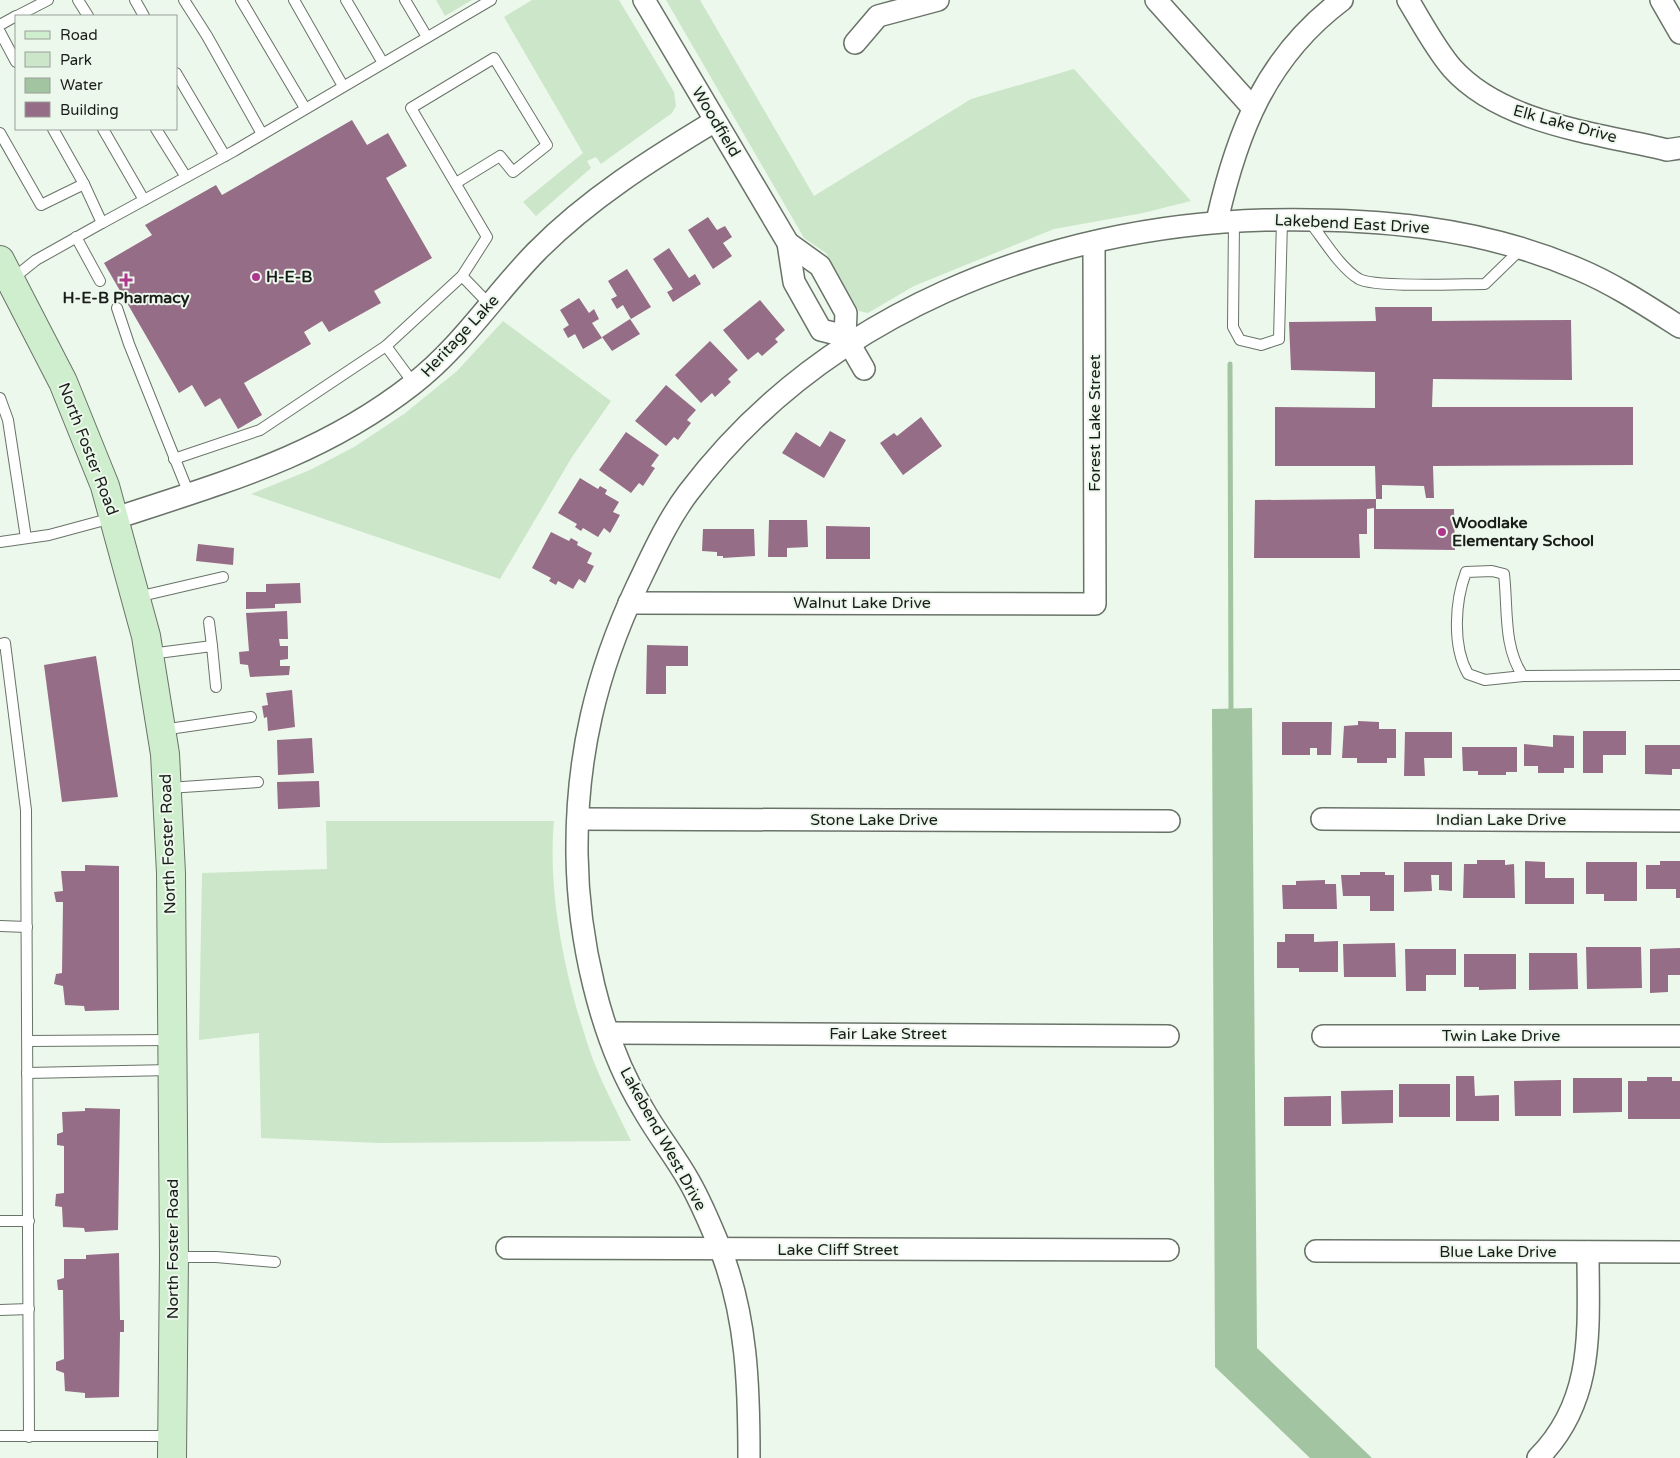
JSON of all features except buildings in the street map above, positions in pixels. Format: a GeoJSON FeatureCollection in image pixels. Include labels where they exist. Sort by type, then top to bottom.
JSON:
{"type":"FeatureCollection","features":[{"type":"Feature","properties":{"kind":"main road","name":"North Foster Road"},"geometry":{"type":"LineString","coordinates":[[4,276],[63,382],[105,486],[116,518],[149,654],[161,730],[171,873],[174,1257],[172,1447]]}},
{"type":"Feature","properties":{"kind":"street","name":"Woodfield"},"geometry":{"type":"LineString","coordinates":[[644,0],[788,243],[794,282],[821,330],[847,340],[846,313],[820,266],[788,243]]}},
{"type":"Feature","properties":{"kind":"street"},"geometry":{"type":"LineString","coordinates":[[855,43],[878,16],[938,0]]}},
{"type":"Feature","properties":{"kind":"street"},"geometry":{"type":"LineString","coordinates":[[1156,0],[1252,107]]}},
{"type":"Feature","properties":{"kind":"street"},"geometry":{"type":"LineString","coordinates":[[1226,221],[1225,185],[1252,107],[1284,57],[1305,32],[1342,0]]}},
{"type":"Feature","properties":{"kind":"street","name":"Elk Lake Drive"},"geometry":{"type":"LineString","coordinates":[[1408,0],[1452,68],[1478,92],[1509,110],[1531,118],[1667,150],[1680,148]]}},
{"type":"Feature","properties":{"kind":"street"},"geometry":{"type":"LineString","coordinates":[[1661,0],[1680,33]]}},
{"type":"Feature","properties":{"kind":"street","name":"Heritage Lake"},"geometry":{"type":"LineString","coordinates":[[116,518],[276,464],[323,443],[367,417],[414,384],[448,353],[536,252],[592,203],[652,160],[715,121]]}},
{"type":"Feature","properties":{"kind":"street","name":"Lakebend East Drive"},"geometry":{"type":"LineString","coordinates":[[1094,242],[1226,221],[1308,220],[1413,224],[1471,234],[1523,248],[1582,270],[1634,297],[1680,327]]}},
{"type":"Feature","properties":{"kind":"street","name":"Lakebend West Drive"},"geometry":{"type":"LineString","coordinates":[[750,1458],[750,1380],[744,1332],[721,1250],[692,1185],[640,1106],[615,1052],[592,977],[581,916],[577,855],[579,788],[592,706],[609,652],[629,603],[655,549],[685,497],[724,449],[765,407],[847,340],[968,281],[1042,255],[1094,242]]}},
{"type":"Feature","properties":{"kind":"street","name":"Forest Lake Street"},"geometry":{"type":"LineString","coordinates":[[1094,242],[1095,604]]}},
{"type":"Feature","properties":{"kind":"street"},"geometry":{"type":"LineString","coordinates":[[847,340],[864,369]]}},
{"type":"Feature","properties":{"kind":"street","name":"Walnut Lake Drive"},"geometry":{"type":"LineString","coordinates":[[629,603],[1095,604]]}},
{"type":"Feature","properties":{"kind":"street","name":"Stone Lake Drive"},"geometry":{"type":"LineString","coordinates":[[578,819],[1169,821]]}},
{"type":"Feature","properties":{"kind":"street","name":"Indian Lake Drive"},"geometry":{"type":"LineString","coordinates":[[1322,819],[1680,821]]}},
{"type":"Feature","properties":{"kind":"street","name":"Fair Lake Street"},"geometry":{"type":"LineString","coordinates":[[609,1033],[1168,1036]]}},
{"type":"Feature","properties":{"kind":"street","name":"Twin Lake Drive"},"geometry":{"type":"LineString","coordinates":[[1323,1036],[1680,1036]]}},
{"type":"Feature","properties":{"kind":"street","name":"Lake Cliff Street"},"geometry":{"type":"LineString","coordinates":[[507,1248],[1168,1250]]}},
{"type":"Feature","properties":{"kind":"street","name":"Blue Lake Drive"},"geometry":{"type":"LineString","coordinates":[[1316,1251],[1680,1252]]}},
{"type":"Feature","properties":{"kind":"street"},"geometry":{"type":"LineString","coordinates":[[1538,1458],[1559,1433],[1576,1398],[1582,1380],[1588,1342],[1588,1252]]}},
{"type":"Feature","properties":{"kind":"lane"},"geometry":{"type":"LineString","coordinates":[[22,15],[38,12],[48,0]]}},
{"type":"Feature","properties":{"kind":"lane"},"geometry":{"type":"LineString","coordinates":[[78,0],[87,15]]}},
{"type":"Feature","properties":{"kind":"lane"},"geometry":{"type":"LineString","coordinates":[[135,0],[143,15]]}},
{"type":"Feature","properties":{"kind":"lane"},"geometry":{"type":"LineString","coordinates":[[184,0],[207,36],[262,134]]}},
{"type":"Feature","properties":{"kind":"lane"},"geometry":{"type":"LineString","coordinates":[[241,0],[305,108]]}},
{"type":"Feature","properties":{"kind":"lane"},"geometry":{"type":"LineString","coordinates":[[294,0],[344,86]]}},
{"type":"Feature","properties":{"kind":"lane"},"geometry":{"type":"LineString","coordinates":[[346,0],[383,62]]}},
{"type":"Feature","properties":{"kind":"lane"},"geometry":{"type":"LineString","coordinates":[[405,0],[427,37]]}},
{"type":"Feature","properties":{"kind":"lane"},"geometry":{"type":"LineString","coordinates":[[4,276],[225,156],[491,0]]}},
{"type":"Feature","properties":{"kind":"lane"},"geometry":{"type":"LineString","coordinates":[[0,25],[15,17]]}},
{"type":"Feature","properties":{"kind":"lane"},"geometry":{"type":"LineString","coordinates":[[0,32],[15,60]]}},
{"type":"Feature","properties":{"kind":"lane"},"geometry":{"type":"LineString","coordinates":[[174,459],[260,430],[386,346],[462,276],[487,237],[411,108],[494,58],[547,145],[513,172],[500,156],[456,183]]}},
{"type":"Feature","properties":{"kind":"lane"},"geometry":{"type":"LineString","coordinates":[[178,76],[225,156]]}},
{"type":"Feature","properties":{"kind":"lane"},"geometry":{"type":"LineString","coordinates":[[54,130],[84,184],[102,223]]}},
{"type":"Feature","properties":{"kind":"lane"},"geometry":{"type":"LineString","coordinates":[[104,130],[144,200]]}},
{"type":"Feature","properties":{"kind":"lane"},"geometry":{"type":"LineString","coordinates":[[157,130],[186,177]]}},
{"type":"Feature","properties":{"kind":"lane"},"geometry":{"type":"LineString","coordinates":[[0,133],[42,205],[84,184]]}},
{"type":"Feature","properties":{"kind":"lane"},"geometry":{"type":"LineString","coordinates":[[1226,221],[1233,327],[1240,340],[1261,345],[1280,339],[1282,220]]}},
{"type":"Feature","properties":{"kind":"lane"},"geometry":{"type":"LineString","coordinates":[[1308,220],[1345,266],[1359,279],[1377,284],[1485,284],[1523,248]]}},
{"type":"Feature","properties":{"kind":"lane"},"geometry":{"type":"LineString","coordinates":[[76,238],[100,281]]}},
{"type":"Feature","properties":{"kind":"lane"},"geometry":{"type":"LineString","coordinates":[[462,276],[490,305]]}},
{"type":"Feature","properties":{"kind":"lane"},"geometry":{"type":"LineString","coordinates":[[118,308],[174,459],[189,494]]}},
{"type":"Feature","properties":{"kind":"lane"},"geometry":{"type":"LineString","coordinates":[[386,346],[414,384]]}},
{"type":"Feature","properties":{"kind":"lane"},"geometry":{"type":"LineString","coordinates":[[0,398],[8,420],[26,538]]}},
{"type":"Feature","properties":{"kind":"lane"},"geometry":{"type":"LineString","coordinates":[[0,542],[49,535],[116,518]]}},
{"type":"Feature","properties":{"kind":"lane"},"geometry":{"type":"LineString","coordinates":[[1523,676],[1513,662],[1508,634],[1504,574],[1492,571],[1466,572],[1462,584],[1457,620],[1461,662],[1468,674],[1485,680],[1523,676],[1680,675]]}},
{"type":"Feature","properties":{"kind":"lane"},"geometry":{"type":"LineString","coordinates":[[136,598],[223,577]]}},
{"type":"Feature","properties":{"kind":"lane"},"geometry":{"type":"LineString","coordinates":[[209,622],[216,687]]}},
{"type":"Feature","properties":{"kind":"lane"},"geometry":{"type":"LineString","coordinates":[[0,644],[5,643],[26,810],[29,1437]]}},
{"type":"Feature","properties":{"kind":"lane"},"geometry":{"type":"LineString","coordinates":[[149,654],[212,646]]}},
{"type":"Feature","properties":{"kind":"lane"},"geometry":{"type":"LineString","coordinates":[[161,730],[251,717]]}},
{"type":"Feature","properties":{"kind":"lane"},"geometry":{"type":"LineString","coordinates":[[166,788],[258,782]]}},
{"type":"Feature","properties":{"kind":"lane"},"geometry":{"type":"LineString","coordinates":[[0,926],[27,927]]}},
{"type":"Feature","properties":{"kind":"lane"},"geometry":{"type":"LineString","coordinates":[[28,1041],[171,1040]]}},
{"type":"Feature","properties":{"kind":"lane"},"geometry":{"type":"LineString","coordinates":[[27,1073],[172,1070]]}},
{"type":"Feature","properties":{"kind":"lane"},"geometry":{"type":"LineString","coordinates":[[0,1222],[28,1221]]}},
{"type":"Feature","properties":{"kind":"lane"},"geometry":{"type":"LineString","coordinates":[[174,1257],[216,1257],[275,1262]]}},
{"type":"Feature","properties":{"kind":"lane"},"geometry":{"type":"LineString","coordinates":[[0,1310],[29,1309]]}},
{"type":"Feature","properties":{"kind":"lane"},"geometry":{"type":"LineString","coordinates":[[0,1436],[172,1447]]}},
{"type":"Feature","properties":{"kind":"green space"},"geometry":{"type":"Polygon","coordinates":[[[436,0],[472,0],[445,16],[436,0]]]}},
{"type":"Feature","properties":{"kind":"green space"},"geometry":{"type":"Polygon","coordinates":[[[532,0],[619,0],[674,92],[676,106],[672,113],[601,164],[596,157],[587,161],[591,168],[536,216],[523,202],[583,153],[504,17],[532,0]]]}},
{"type":"Feature","properties":{"kind":"green space"},"geometry":{"type":"Polygon","coordinates":[[[666,0],[700,0],[814,196],[971,99],[1074,69],[1191,201],[1143,213],[1054,229],[914,286],[868,313],[859,311],[826,253],[804,238],[666,0]]]}},
{"type":"Feature","properties":{"kind":"green space"},"geometry":{"type":"Polygon","coordinates":[[[503,321],[611,401],[572,457],[500,579],[251,494],[310,470],[354,447],[404,414],[457,371],[503,321]]]}},
{"type":"Feature","properties":{"kind":"green space"},"geometry":{"type":"Polygon","coordinates":[[[326,821],[554,821],[553,880],[556,910],[567,971],[592,1057],[631,1141],[379,1143],[261,1138],[259,1033],[199,1040],[202,873],[327,869],[326,821]]]}},
{"type":"Feature","properties":{"kind":"water"},"geometry":{"type":"Polygon","coordinates":[[[1252,708],[1257,1348],[1372,1458],[1310,1458],[1215,1367],[1212,709],[1252,708]]]}},
{"type":"Feature","properties":{"kind":"waterway"},"geometry":{"type":"LineString","coordinates":[[1230,364],[1231,715]]}},
{"type":"Feature","properties":{"kind":"place","name":"H-E-B"},"geometry":{"type":"Point","coordinates":[256,277]}},
{"type":"Feature","properties":{"kind":"place","name":"H-E-B Pharmacy"},"geometry":{"type":"Point","coordinates":[126,280]}},
{"type":"Feature","properties":{"kind":"place","name":"Woodlake Elementary School"},"geometry":{"type":"Point","coordinates":[1442,532]}}]}
